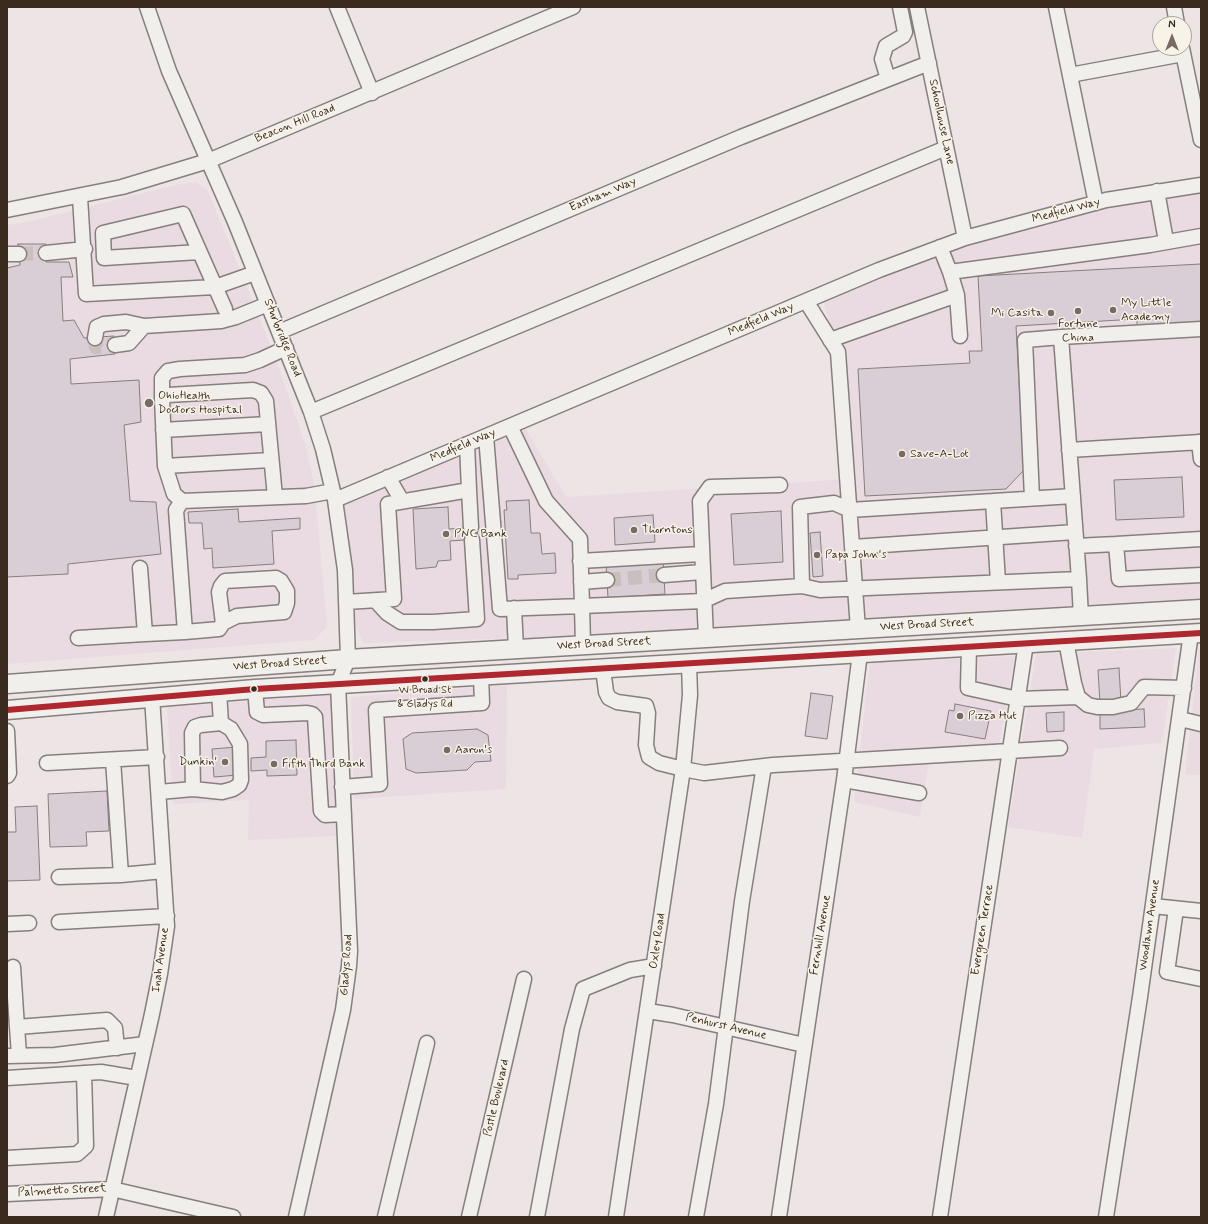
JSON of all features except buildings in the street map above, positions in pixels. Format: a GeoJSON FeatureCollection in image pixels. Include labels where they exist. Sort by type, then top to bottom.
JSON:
{"type":"FeatureCollection","features":[{"type":"Feature","properties":{"kind":"main road","name":"West Broad Street"},"geometry":{"type":"LineString","coordinates":[[7,684],[348,659],[1201,609]]}},
{"type":"Feature","properties":{"kind":"main road"},"geometry":{"type":"LineString","coordinates":[[860,654],[875,643],[894,639],[1025,631],[1046,618]]}},
{"type":"Feature","properties":{"kind":"main road","name":"West Broad Street"},"geometry":{"type":"LineString","coordinates":[[7,710],[255,689],[512,675],[603,668],[1196,633]]}},
{"type":"Feature","properties":{"kind":"main road"},"geometry":{"type":"LineString","coordinates":[[512,675],[541,664],[609,660],[640,653],[692,649],[701,645],[706,638]]}},
{"type":"Feature","properties":{"kind":"street","name":"Sturbridge Road"},"geometry":{"type":"LineString","coordinates":[[147,7],[169,71],[286,348],[311,412],[323,449],[334,495],[345,570],[348,659],[338,684]]}},
{"type":"Feature","properties":{"kind":"street"},"geometry":{"type":"LineString","coordinates":[[337,7],[372,93]]}},
{"type":"Feature","properties":{"kind":"street","name":"Beacon Hill Road"},"geometry":{"type":"LineString","coordinates":[[7,210],[80,197],[157,178],[208,161],[573,7]]}},
{"type":"Feature","properties":{"kind":"street"},"geometry":{"type":"LineString","coordinates":[[888,79],[882,59],[886,46],[903,36],[905,32],[900,7]]}},
{"type":"Feature","properties":{"kind":"street","name":"Schoolhouse Lane"},"geometry":{"type":"LineString","coordinates":[[918,7],[965,238]]}},
{"type":"Feature","properties":{"kind":"street"},"geometry":{"type":"LineString","coordinates":[[1056,7],[1096,203]]}},
{"type":"Feature","properties":{"kind":"street"},"geometry":{"type":"LineString","coordinates":[[1070,75],[1159,56]]}},
{"type":"Feature","properties":{"kind":"street"},"geometry":{"type":"LineString","coordinates":[[1184,56],[1201,140]]}},
{"type":"Feature","properties":{"kind":"street","name":"Eastham Way"},"geometry":{"type":"LineString","coordinates":[[279,332],[741,137],[929,63]]}},
{"type":"Feature","properties":{"kind":"street"},"geometry":{"type":"LineString","coordinates":[[311,412],[946,148]]}},
{"type":"Feature","properties":{"kind":"street","name":"Medfield Way"},"geometry":{"type":"LineString","coordinates":[[182,501],[334,495],[388,477],[879,270],[965,238],[1096,203],[1157,191],[1201,185]]}},
{"type":"Feature","properties":{"kind":"street"},"geometry":{"type":"LineString","coordinates":[[1157,191],[1166,241]]}},
{"type":"Feature","properties":{"kind":"street"},"geometry":{"type":"LineString","coordinates":[[80,197],[85,249],[86,294],[215,287],[255,273]]}},
{"type":"Feature","properties":{"kind":"street"},"geometry":{"type":"LineString","coordinates":[[199,252],[104,258],[103,233],[183,214],[225,309]]}},
{"type":"Feature","properties":{"kind":"street"},"geometry":{"type":"LineString","coordinates":[[950,272],[1142,246],[1201,236]]}},
{"type":"Feature","properties":{"kind":"street"},"geometry":{"type":"LineString","coordinates":[[940,247],[957,295],[960,336]]}},
{"type":"Feature","properties":{"kind":"street"},"geometry":{"type":"LineString","coordinates":[[46,253],[85,249]]}},
{"type":"Feature","properties":{"kind":"street"},"geometry":{"type":"LineString","coordinates":[[830,340],[957,295]]}},
{"type":"Feature","properties":{"kind":"street"},"geometry":{"type":"LineString","coordinates":[[806,301],[838,352],[858,629]]}},
{"type":"Feature","properties":{"kind":"street"},"geometry":{"type":"LineString","coordinates":[[95,338],[97,327],[104,324],[126,322],[144,326],[221,321],[236,317],[268,304]]}},
{"type":"Feature","properties":{"kind":"street"},"geometry":{"type":"LineString","coordinates":[[115,345],[129,343],[144,326]]}},
{"type":"Feature","properties":{"kind":"street"},"geometry":{"type":"LineString","coordinates":[[1032,498],[1025,340],[1201,329]]}},
{"type":"Feature","properties":{"kind":"street"},"geometry":{"type":"LineString","coordinates":[[1061,337],[1082,617]]}},
{"type":"Feature","properties":{"kind":"street"},"geometry":{"type":"LineString","coordinates":[[184,632],[176,510],[182,501],[174,494],[165,466],[162,378],[168,371],[180,369],[245,365],[286,348]]}},
{"type":"Feature","properties":{"kind":"street"},"geometry":{"type":"LineString","coordinates":[[162,399],[168,395],[253,390],[261,393],[266,401],[275,497]]}},
{"type":"Feature","properties":{"kind":"street"},"geometry":{"type":"LineString","coordinates":[[163,430],[268,424]]}},
{"type":"Feature","properties":{"kind":"street"},"geometry":{"type":"LineString","coordinates":[[510,426],[546,501],[580,539],[583,645]]}},
{"type":"Feature","properties":{"kind":"street"},"geometry":{"type":"LineString","coordinates":[[486,436],[500,609],[703,602],[725,591],[802,586],[820,590],[1078,579]]}},
{"type":"Feature","properties":{"kind":"street"},"geometry":{"type":"LineString","coordinates":[[1069,450],[1200,442],[1201,459]]}},
{"type":"Feature","properties":{"kind":"street"},"geometry":{"type":"LineString","coordinates":[[376,601],[387,613],[401,622],[433,622],[477,619],[467,444]]}},
{"type":"Feature","properties":{"kind":"street"},"geometry":{"type":"LineString","coordinates":[[165,466],[271,460]]}},
{"type":"Feature","properties":{"kind":"street"},"geometry":{"type":"LineString","coordinates":[[388,477],[402,501]]}},
{"type":"Feature","properties":{"kind":"street"},"geometry":{"type":"LineString","coordinates":[[706,638],[703,602],[700,501],[710,487],[780,485]]}},
{"type":"Feature","properties":{"kind":"street"},"geometry":{"type":"LineString","coordinates":[[346,602],[394,599],[388,504],[469,490]]}},
{"type":"Feature","properties":{"kind":"street"},"geometry":{"type":"LineString","coordinates":[[802,586],[800,507],[834,503],[850,510],[1073,496]]}},
{"type":"Feature","properties":{"kind":"street"},"geometry":{"type":"LineString","coordinates":[[993,501],[998,582]]}},
{"type":"Feature","properties":{"kind":"street"},"geometry":{"type":"LineString","coordinates":[[853,547],[1075,532]]}},
{"type":"Feature","properties":{"kind":"street"},"geometry":{"type":"LineString","coordinates":[[1076,546],[1201,539]]}},
{"type":"Feature","properties":{"kind":"street"},"geometry":{"type":"LineString","coordinates":[[1116,544],[1119,579],[1201,575]]}},
{"type":"Feature","properties":{"kind":"street"},"geometry":{"type":"LineString","coordinates":[[580,561],[701,554]]}},
{"type":"Feature","properties":{"kind":"street"},"geometry":{"type":"LineString","coordinates":[[140,568],[145,634]]}},
{"type":"Feature","properties":{"kind":"street"},"geometry":{"type":"LineString","coordinates":[[664,575],[702,572]]}},
{"type":"Feature","properties":{"kind":"street"},"geometry":{"type":"LineString","coordinates":[[78,638],[219,629],[223,623],[237,616],[284,612],[288,596],[285,585],[276,578],[225,581],[219,592],[223,623]]}},
{"type":"Feature","properties":{"kind":"street"},"geometry":{"type":"LineString","coordinates":[[581,582],[607,580]]}},
{"type":"Feature","properties":{"kind":"street"},"geometry":{"type":"LineString","coordinates":[[514,608],[516,649]]}},
{"type":"Feature","properties":{"kind":"street","name":"Woodlawn Avenue"},"geometry":{"type":"LineString","coordinates":[[1106,1217],[1184,688],[1196,633]]}},
{"type":"Feature","properties":{"kind":"street"},"geometry":{"type":"LineString","coordinates":[[1066,641],[1078,697],[1088,705],[1097,707],[1131,703],[1144,687],[1184,688]]}},
{"type":"Feature","properties":{"kind":"street","name":"Evergreen Terrace"},"geometry":{"type":"LineString","coordinates":[[940,1217],[1026,643]]}},
{"type":"Feature","properties":{"kind":"street"},"geometry":{"type":"LineString","coordinates":[[969,647],[968,688],[1018,699],[1078,697]]}},
{"type":"Feature","properties":{"kind":"street","name":"Fernhill Avenue"},"geometry":{"type":"LineString","coordinates":[[779,1217],[847,762],[860,654]]}},
{"type":"Feature","properties":{"kind":"street","name":"Oxley Road"},"geometry":{"type":"LineString","coordinates":[[616,1217],[683,769],[690,694],[689,664]]}},
{"type":"Feature","properties":{"kind":"street"},"geometry":{"type":"LineString","coordinates":[[603,668],[606,692],[609,698],[617,702],[646,706],[648,713],[646,745],[649,758],[659,763],[704,773],[764,766],[1060,748]]}},
{"type":"Feature","properties":{"kind":"street"},"geometry":{"type":"LineString","coordinates":[[319,776],[342,781],[380,784],[376,710],[482,703],[480,676]]}},
{"type":"Feature","properties":{"kind":"street","name":"Gladys Road"},"geometry":{"type":"LineString","coordinates":[[296,1217],[343,1010],[349,966],[350,951],[338,684]]}},
{"type":"Feature","properties":{"kind":"street"},"geometry":{"type":"LineString","coordinates":[[255,689],[257,712],[263,715],[307,712],[315,717],[322,813],[325,815],[344,814]]}},
{"type":"Feature","properties":{"kind":"street"},"geometry":{"type":"LineString","coordinates":[[219,692],[221,723]]}},
{"type":"Feature","properties":{"kind":"street","name":"Inah Avenue"},"geometry":{"type":"LineString","coordinates":[[106,1217],[160,974],[167,916],[152,697]]}},
{"type":"Feature","properties":{"kind":"street"},"geometry":{"type":"LineString","coordinates":[[1180,719],[1201,724]]}},
{"type":"Feature","properties":{"kind":"street"},"geometry":{"type":"LineString","coordinates":[[159,792],[193,789],[222,792],[239,786],[241,780],[240,744],[231,729],[221,723],[195,727],[192,733],[193,789]]}},
{"type":"Feature","properties":{"kind":"street"},"geometry":{"type":"LineString","coordinates":[[316,730],[340,728]]}},
{"type":"Feature","properties":{"kind":"street"},"geometry":{"type":"LineString","coordinates":[[7,731],[9,773],[7,776]]}},
{"type":"Feature","properties":{"kind":"street"},"geometry":{"type":"LineString","coordinates":[[47,763],[156,757]]}},
{"type":"Feature","properties":{"kind":"street"},"geometry":{"type":"LineString","coordinates":[[113,760],[121,874]]}},
{"type":"Feature","properties":{"kind":"street"},"geometry":{"type":"LineString","coordinates":[[696,1217],[716,1104],[742,901],[764,766]]}},
{"type":"Feature","properties":{"kind":"street"},"geometry":{"type":"LineString","coordinates":[[844,780],[919,793]]}},
{"type":"Feature","properties":{"kind":"street"},"geometry":{"type":"LineString","coordinates":[[59,877],[163,871]]}},
{"type":"Feature","properties":{"kind":"street"},"geometry":{"type":"LineString","coordinates":[[1153,906],[1201,911]]}},
{"type":"Feature","properties":{"kind":"street"},"geometry":{"type":"LineString","coordinates":[[1176,909],[1167,972],[1201,979]]}},
{"type":"Feature","properties":{"kind":"street"},"geometry":{"type":"LineString","coordinates":[[58,922],[167,916]]}},
{"type":"Feature","properties":{"kind":"street"},"geometry":{"type":"LineString","coordinates":[[7,924],[29,923]]}},
{"type":"Feature","properties":{"kind":"street"},"geometry":{"type":"LineString","coordinates":[[537,1217],[572,1029],[583,989],[630,970],[654,966]]}},
{"type":"Feature","properties":{"kind":"street"},"geometry":{"type":"LineString","coordinates":[[13,967],[17,1027],[13,1056],[55,1055],[145,1044]]}},
{"type":"Feature","properties":{"kind":"street","name":"Postle Boulevard"},"geometry":{"type":"LineString","coordinates":[[470,1217],[524,979]]}},
{"type":"Feature","properties":{"kind":"street","name":"Penhurst Avenue"},"geometry":{"type":"LineString","coordinates":[[648,1011],[673,1015],[804,1045]]}},
{"type":"Feature","properties":{"kind":"street"},"geometry":{"type":"LineString","coordinates":[[17,1027],[107,1020],[115,1028],[117,1048]]}},
{"type":"Feature","properties":{"kind":"street"},"geometry":{"type":"LineString","coordinates":[[385,1217],[427,1043]]}},
{"type":"Feature","properties":{"kind":"street"},"geometry":{"type":"LineString","coordinates":[[7,1078],[101,1072],[137,1078]]}},
{"type":"Feature","properties":{"kind":"street"},"geometry":{"type":"LineString","coordinates":[[7,1158],[77,1154],[86,1146],[84,1073]]}},
{"type":"Feature","properties":{"kind":"street","name":"Palmetto Street"},"geometry":{"type":"LineString","coordinates":[[7,1194],[112,1189],[233,1217]]}},
{"type":"Feature","properties":{"kind":"shaded area","name":"OhioHealth Doctors Hospital"},"geometry":{"type":"Polygon","coordinates":[[[197,182],[208,191],[276,359],[306,447],[315,489],[327,627],[314,640],[7,664],[7,225],[27,222],[175,185],[197,182]]]}},
{"type":"Feature","properties":{"kind":"shaded area"},"geometry":{"type":"Polygon","coordinates":[[[1201,185],[1201,598],[527,638],[363,643],[346,602],[335,500],[521,421],[566,497],[849,479],[845,389],[822,294],[965,238],[1201,185]]]}},
{"type":"Feature","properties":{"kind":"shaded area"},"geometry":{"type":"Polygon","coordinates":[[[1176,648],[1162,743],[1094,749],[1082,838],[1008,827],[1036,654],[1176,648]]]}},
{"type":"Feature","properties":{"kind":"shaded area"},"geometry":{"type":"Polygon","coordinates":[[[1199,650],[1201,650],[1201,775],[1185,774],[1199,650]]]}},
{"type":"Feature","properties":{"kind":"shaded area"},"geometry":{"type":"Polygon","coordinates":[[[1015,656],[996,762],[929,762],[920,817],[854,802],[870,662],[1015,656]]]}},
{"type":"Feature","properties":{"kind":"shaded area"},"geometry":{"type":"Polygon","coordinates":[[[507,685],[506,789],[354,799],[351,697],[507,685]]]}},
{"type":"Feature","properties":{"kind":"shaded area"},"geometry":{"type":"Polygon","coordinates":[[[330,695],[338,836],[248,840],[249,800],[173,804],[167,707],[330,695]]]}},
{"type":"Feature","properties":{"kind":"tunnel"},"geometry":{"type":"LineString","coordinates":[[19,254],[46,253]]}},
{"type":"Feature","properties":{"kind":"tunnel"},"geometry":{"type":"LineString","coordinates":[[95,338],[96,347],[115,345]]}},
{"type":"Feature","properties":{"kind":"tunnel"},"geometry":{"type":"LineString","coordinates":[[607,580],[664,575]]}},
{"type":"Feature","properties":{"kind":"transit line"},"geometry":{"type":"LineString","coordinates":[[7,710],[255,689],[1201,633]]}},
{"type":"Feature","properties":{"kind":"place","name":"My Little Academy"},"geometry":{"type":"Point","coordinates":[1113,310]}},
{"type":"Feature","properties":{"kind":"place","name":"Fortune China"},"geometry":{"type":"Point","coordinates":[1078,311]}},
{"type":"Feature","properties":{"kind":"place","name":"Mi Casita"},"geometry":{"type":"Point","coordinates":[1051,313]}},
{"type":"Feature","properties":{"kind":"place","name":"OhioHealth Doctors Hospital"},"geometry":{"type":"Point","coordinates":[149,403]}},
{"type":"Feature","properties":{"kind":"place","name":"Save-A-Lot"},"geometry":{"type":"Point","coordinates":[902,454]}},
{"type":"Feature","properties":{"kind":"place","name":"Thorntons"},"geometry":{"type":"Point","coordinates":[634,530]}},
{"type":"Feature","properties":{"kind":"place","name":"PNC Bank"},"geometry":{"type":"Point","coordinates":[446,534]}},
{"type":"Feature","properties":{"kind":"place","name":"Papa John's"},"geometry":{"type":"Point","coordinates":[817,555]}},
{"type":"Feature","properties":{"kind":"place","name":"W Broad St & Gladys Rd"},"geometry":{"type":"Point","coordinates":[425,679]}},
{"type":"Feature","properties":{"kind":"place","name":"Pizza Hut"},"geometry":{"type":"Point","coordinates":[960,716]}},
{"type":"Feature","properties":{"kind":"place","name":"Aaron's"},"geometry":{"type":"Point","coordinates":[447,750]}},
{"type":"Feature","properties":{"kind":"place","name":"Dunkin'"},"geometry":{"type":"Point","coordinates":[225,762]}},
{"type":"Feature","properties":{"kind":"place","name":"Fifth Third Bank"},"geometry":{"type":"Point","coordinates":[274,764]}}]}
